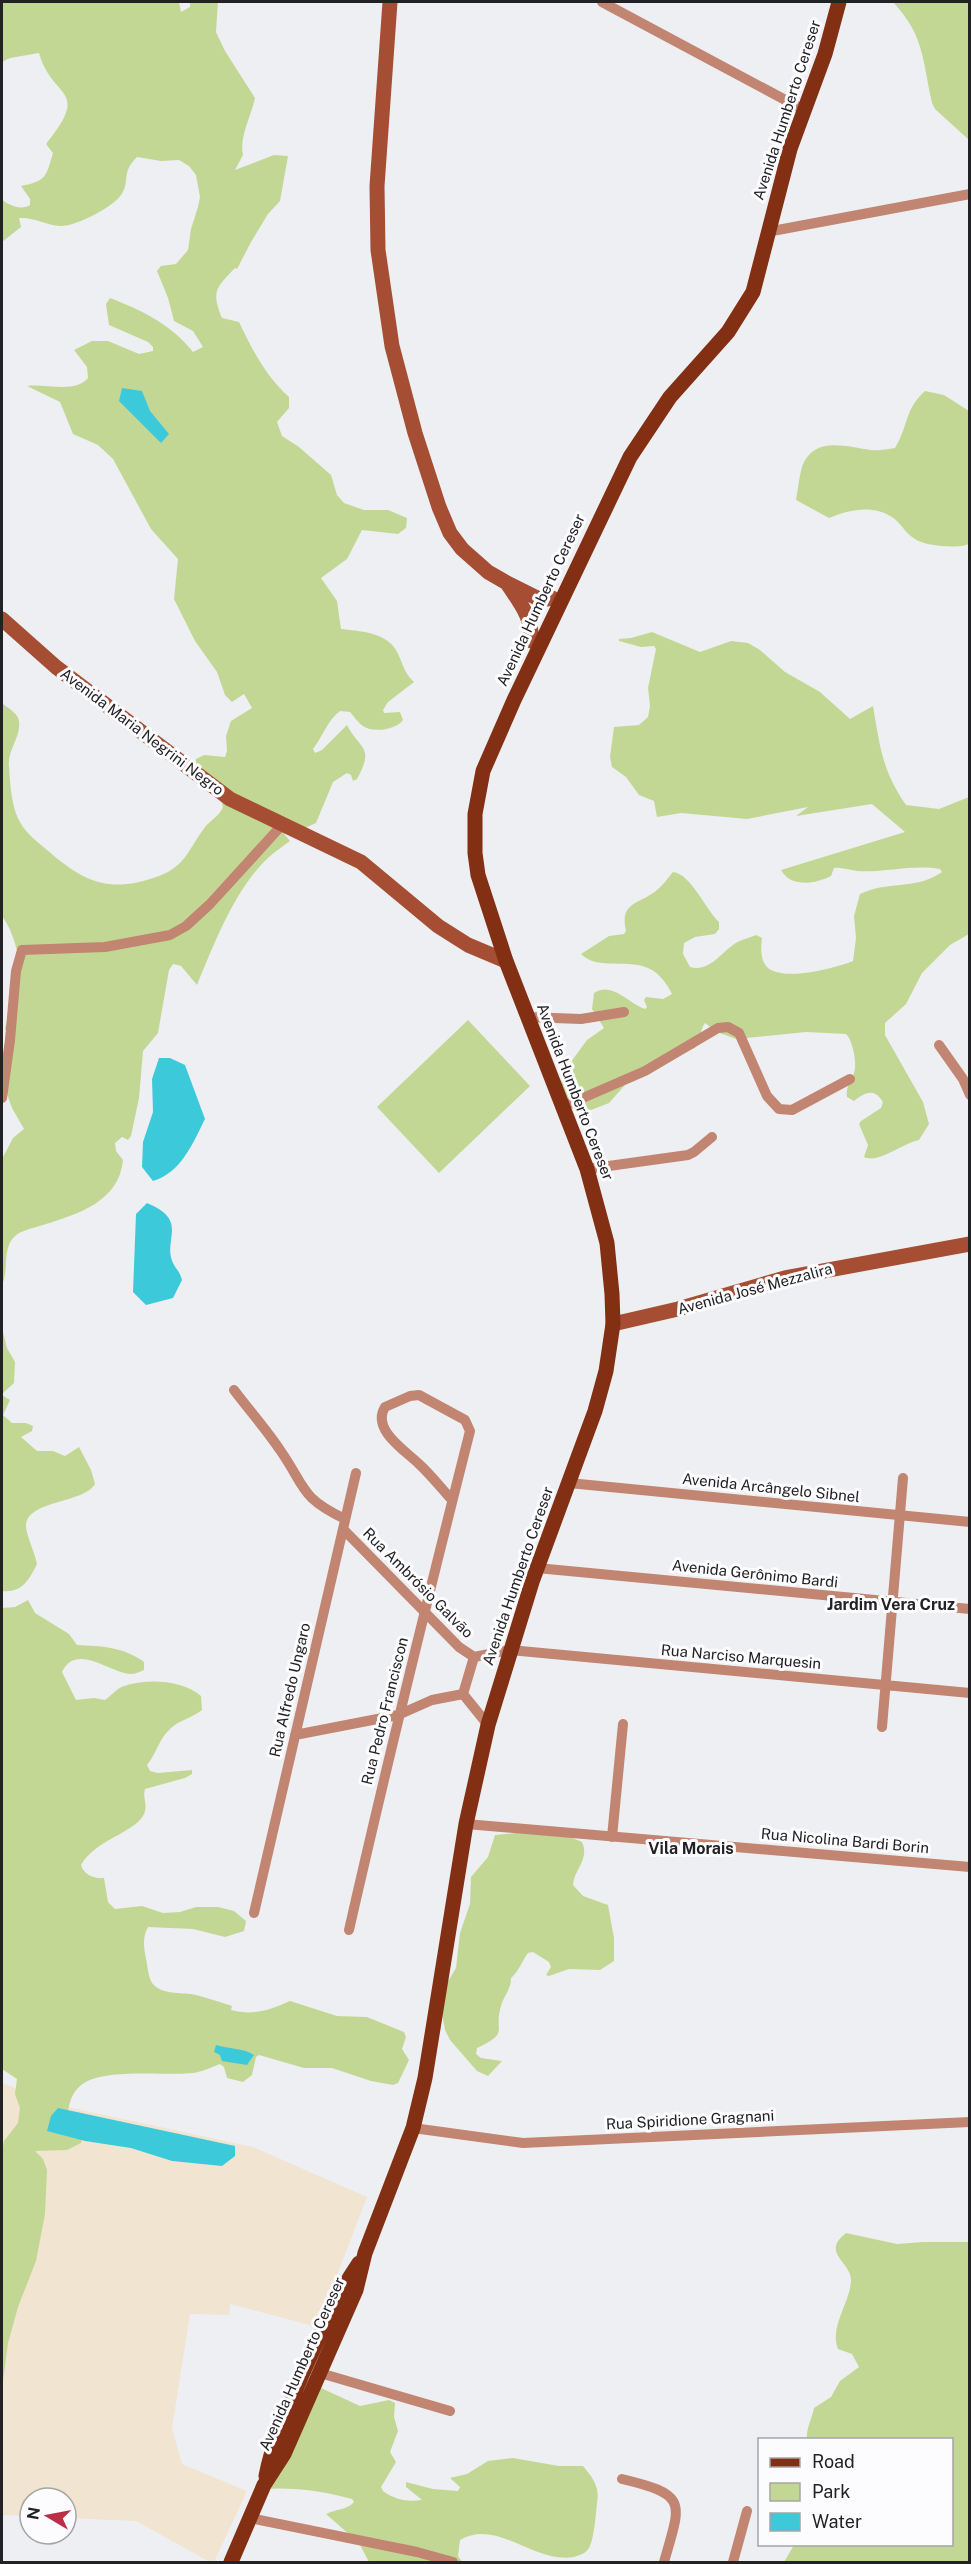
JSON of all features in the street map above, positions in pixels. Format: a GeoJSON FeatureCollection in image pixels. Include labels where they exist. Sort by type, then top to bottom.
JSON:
{"type":"FeatureCollection","features":[{"type":"Feature","properties":{"kind":"main road","name":"Avenida Humberto Cereser"},"geometry":{"type":"LineString","coordinates":[[231,2562],[264,2485],[284,2454],[356,2290],[365,2253],[413,2128],[426,2067],[466,1824],[488,1725],[537,1568],[603,1382],[613,1324],[607,1243],[587,1169],[484,901],[475,853],[476,814],[486,764],[498,715],[574,555],[607,504],[649,425],[670,397],[728,332],[741,315],[753,292],[790,149],[836,18],[839,2]]}},
{"type":"Feature","properties":{"kind":"main road","name":"Avenida Humberto Cereser"},"geometry":{"type":"LineString","coordinates":[[264,2485],[272,2448],[316,2344],[344,2286],[365,2253]]}},
{"type":"Feature","properties":{"kind":"street"},"geometry":{"type":"LineString","coordinates":[[390,2],[377,186],[378,250],[392,346],[414,433],[450,533],[474,561],[507,583],[551,607]]}},
{"type":"Feature","properties":{"kind":"street"},"geometry":{"type":"LineString","coordinates":[[602,2],[804,110]]}},
{"type":"Feature","properties":{"kind":"street"},"geometry":{"type":"LineString","coordinates":[[767,231],[969,194]]}},
{"type":"Feature","properties":{"kind":"street"},"geometry":{"type":"LineString","coordinates":[[507,583],[528,616],[532,629],[539,632]]}},
{"type":"Feature","properties":{"kind":"street","name":"Avenida Maria Negrini Negro"},"geometry":{"type":"LineString","coordinates":[[2,619],[56,667],[206,783],[230,799],[361,862],[438,926],[468,945],[506,961]]}},
{"type":"Feature","properties":{"kind":"street"},"geometry":{"type":"LineString","coordinates":[[2,1098],[16,971],[22,950],[105,947],[170,935],[186,926],[210,904],[282,825]]}},
{"type":"Feature","properties":{"kind":"street"},"geometry":{"type":"LineString","coordinates":[[527,1017],[581,1019],[624,1012]]}},
{"type":"Feature","properties":{"kind":"street"},"geometry":{"type":"LineString","coordinates":[[562,1107],[645,1071],[718,1028],[728,1027],[739,1033],[767,1096],[779,1110],[792,1110],[850,1079]]}},
{"type":"Feature","properties":{"kind":"street"},"geometry":{"type":"LineString","coordinates":[[939,1045],[963,1079],[969,1095]]}},
{"type":"Feature","properties":{"kind":"street"},"geometry":{"type":"LineString","coordinates":[[587,1169],[688,1155],[712,1137]]}},
{"type":"Feature","properties":{"kind":"street","name":"Avenida José Mezzalira"},"geometry":{"type":"LineString","coordinates":[[613,1324],[678,1309],[785,1278],[969,1243]]}},
{"type":"Feature","properties":{"kind":"street","name":"Rua Ambrósio Galvão"},"geometry":{"type":"LineString","coordinates":[[234,1390],[280,1450],[304,1492],[344,1524],[459,1647],[474,1657],[510,1650]]}},
{"type":"Feature","properties":{"kind":"street","name":"Rua Pedro Franciscon"},"geometry":{"type":"LineString","coordinates":[[349,1930],[398,1715],[470,1431],[468,1423],[419,1395],[410,1396],[385,1407],[382,1420],[396,1445],[420,1465],[452,1500]]}},
{"type":"Feature","properties":{"kind":"street","name":"Rua Alfredo Ungaro"},"geometry":{"type":"LineString","coordinates":[[254,1913],[356,1473]]}},
{"type":"Feature","properties":{"kind":"street"},"geometry":{"type":"LineString","coordinates":[[882,1726],[903,1478]]}},
{"type":"Feature","properties":{"kind":"street","name":"Avenida Arcângelo Sibnel"},"geometry":{"type":"LineString","coordinates":[[569,1483],[969,1522]]}},
{"type":"Feature","properties":{"kind":"street","name":"Avenida Gerônimo Bardi"},"geometry":{"type":"LineString","coordinates":[[537,1568],[969,1609]]}},
{"type":"Feature","properties":{"kind":"street","name":"Rua Narciso Marquesin"},"geometry":{"type":"LineString","coordinates":[[510,1650],[969,1694]]}},
{"type":"Feature","properties":{"kind":"street"},"geometry":{"type":"LineString","coordinates":[[463,1694],[474,1657]]}},
{"type":"Feature","properties":{"kind":"street"},"geometry":{"type":"LineString","coordinates":[[295,1735],[398,1715],[432,1700],[463,1694]]}},
{"type":"Feature","properties":{"kind":"street"},"geometry":{"type":"LineString","coordinates":[[463,1694],[488,1725]]}},
{"type":"Feature","properties":{"kind":"street"},"geometry":{"type":"LineString","coordinates":[[612,1837],[622,1724]]}},
{"type":"Feature","properties":{"kind":"street","name":"Rua Nicolina Bardi Borin"},"geometry":{"type":"LineString","coordinates":[[466,1824],[969,1867]]}},
{"type":"Feature","properties":{"kind":"street","name":"Rua Spiridione Gragnani"},"geometry":{"type":"LineString","coordinates":[[413,2128],[523,2143],[969,2122]]}},
{"type":"Feature","properties":{"kind":"street"},"geometry":{"type":"LineString","coordinates":[[320,2373],[450,2411]]}},
{"type":"Feature","properties":{"kind":"street"},"geometry":{"type":"LineString","coordinates":[[622,2479],[652,2486],[664,2491],[672,2498],[676,2508],[676,2521],[664,2562]]}},
{"type":"Feature","properties":{"kind":"street"},"geometry":{"type":"LineString","coordinates":[[733,2562],[747,2511]]}},
{"type":"Feature","properties":{"kind":"street"},"geometry":{"type":"LineString","coordinates":[[250,2518],[417,2552],[453,2562]]}},
{"type":"Feature","properties":{"kind":"shaded area"},"geometry":{"type":"Polygon","coordinates":[[[2,2083],[58,2105],[253,2147],[367,2197],[317,2327],[230,2304],[229,2315],[190,2314],[172,2428],[182,2464],[247,2491],[214,2562],[210,2562],[136,2521],[78,2519],[78,2486],[18,2486],[18,2516],[2,2515],[2,2083]]]}},
{"type":"Feature","properties":{"kind":"green space"},"geometry":{"type":"Polygon","coordinates":[[[2,2],[179,2],[181,12],[190,7],[190,2],[218,2],[216,32],[225,51],[255,98],[244,134],[243,155],[235,170],[274,155],[288,156],[280,201],[268,214],[237,269],[235,268],[223,280],[217,290],[219,309],[222,318],[239,322],[266,371],[289,397],[289,408],[277,422],[282,436],[299,447],[331,475],[337,495],[344,503],[364,510],[388,510],[407,518],[406,528],[398,534],[362,530],[347,559],[321,578],[337,601],[341,629],[385,639],[396,650],[405,671],[414,682],[388,702],[383,710],[384,713],[400,712],[403,720],[395,726],[378,730],[367,728],[359,723],[350,712],[340,711],[328,724],[313,749],[315,753],[322,750],[347,725],[365,754],[365,760],[357,779],[353,781],[351,775],[347,773],[333,782],[316,823],[305,828],[287,829],[284,834],[290,841],[270,856],[256,871],[235,901],[197,985],[181,966],[173,964],[169,970],[158,1033],[143,1051],[139,1098],[131,1136],[128,1140],[122,1137],[115,1143],[116,1151],[123,1160],[114,1186],[105,1196],[83,1211],[24,1231],[14,1237],[8,1248],[2,1285],[2,1159],[13,1138],[24,1129],[7,1094],[7,1031],[5,1029],[18,993],[20,974],[15,943],[2,916],[2,703],[19,719],[18,733],[9,760],[10,778],[15,810],[26,831],[74,871],[99,882],[112,884],[126,884],[159,876],[175,867],[186,856],[205,827],[223,807],[221,800],[195,767],[196,759],[204,755],[225,757],[226,736],[231,721],[252,708],[244,694],[232,702],[225,695],[217,672],[195,641],[174,599],[178,559],[151,529],[113,459],[98,445],[73,434],[60,402],[27,386],[68,387],[82,383],[88,378],[87,367],[74,350],[92,341],[108,341],[139,354],[153,351],[153,347],[148,342],[109,325],[106,304],[110,298],[156,319],[185,342],[193,352],[203,347],[193,331],[174,321],[157,271],[161,266],[176,264],[188,250],[200,197],[196,175],[189,166],[179,160],[161,161],[137,157],[129,168],[121,195],[102,210],[84,220],[60,226],[19,218],[21,227],[2,242],[2,200],[19,207],[30,205],[30,199],[21,186],[44,177],[53,153],[46,144],[59,126],[66,112],[67,103],[65,95],[45,68],[39,53],[10,58],[2,62],[2,2]]]}},
{"type":"Feature","properties":{"kind":"green space"},"geometry":{"type":"Polygon","coordinates":[[[893,2],[969,2],[969,140],[935,109],[917,38],[893,2]]]}},
{"type":"Feature","properties":{"kind":"green space"},"geometry":{"type":"Polygon","coordinates":[[[925,391],[944,395],[969,411],[969,544],[964,546],[933,545],[912,537],[895,519],[884,513],[868,509],[829,518],[796,500],[802,467],[814,450],[832,445],[874,450],[895,448],[913,405],[925,391]]]}},
{"type":"Feature","properties":{"kind":"green space"},"geometry":{"type":"Polygon","coordinates":[[[652,632],[700,652],[731,641],[748,643],[760,650],[785,672],[820,692],[850,719],[873,706],[880,746],[887,769],[906,805],[939,809],[969,797],[969,934],[950,945],[922,973],[906,1004],[885,1023],[885,1035],[923,1102],[929,1124],[919,1140],[876,1158],[864,1157],[868,1145],[859,1124],[881,1108],[883,1102],[873,1093],[862,1095],[854,1101],[847,1097],[847,1089],[855,1064],[852,1045],[846,1034],[806,1032],[736,1039],[717,1032],[705,1023],[695,1048],[640,1068],[609,1103],[586,1112],[578,1112],[570,1107],[561,1087],[562,1074],[587,1040],[604,1028],[592,1009],[594,993],[601,990],[614,991],[645,1009],[647,1007],[644,1000],[646,997],[663,999],[672,994],[663,980],[650,969],[633,964],[596,962],[581,954],[609,936],[624,934],[626,931],[625,915],[630,906],[656,891],[673,872],[686,879],[719,922],[719,929],[715,934],[695,937],[684,943],[683,954],[690,967],[708,965],[735,943],[756,935],[762,938],[762,956],[766,966],[773,971],[795,974],[822,970],[853,961],[856,938],[854,916],[860,894],[880,887],[921,882],[942,872],[940,869],[930,868],[857,871],[834,868],[831,876],[804,883],[785,876],[781,870],[905,832],[872,804],[796,816],[808,807],[747,819],[681,813],[657,817],[654,801],[639,795],[626,777],[612,767],[610,757],[614,727],[639,725],[648,717],[650,706],[648,688],[656,649],[654,646],[641,647],[619,641],[619,639],[652,632]]]}},
{"type":"Feature","properties":{"kind":"green space"},"geometry":{"type":"Polygon","coordinates":[[[468,1020],[530,1086],[439,1173],[377,1107],[468,1020]]]}},
{"type":"Feature","properties":{"kind":"green space"},"geometry":{"type":"Polygon","coordinates":[[[2,1328],[7,1348],[15,1362],[14,1383],[2,1394],[2,1328]]]}},
{"type":"Feature","properties":{"kind":"green space"},"geometry":{"type":"Polygon","coordinates":[[[2,1395],[10,1400],[3,1415],[12,1423],[26,1423],[33,1426],[32,1431],[21,1437],[37,1451],[53,1451],[65,1456],[79,1447],[91,1470],[95,1484],[89,1490],[44,1507],[28,1518],[26,1527],[37,1564],[20,1588],[9,1591],[2,1591],[2,1395]]]}},
{"type":"Feature","properties":{"kind":"green space"},"geometry":{"type":"Polygon","coordinates":[[[28,1600],[35,1613],[69,1634],[77,1645],[120,1650],[144,1662],[144,1670],[131,1674],[84,1659],[68,1663],[62,1672],[76,1700],[94,1698],[105,1700],[124,1686],[154,1681],[185,1687],[201,1696],[202,1710],[170,1729],[147,1765],[150,1771],[158,1773],[192,1770],[192,1774],[145,1789],[145,1812],[138,1822],[95,1849],[81,1865],[90,1876],[104,1878],[108,1902],[115,1909],[142,1906],[163,1913],[180,1912],[196,1907],[218,1907],[234,1911],[246,1921],[244,1931],[225,1937],[193,1929],[148,1927],[144,1947],[153,1984],[164,1991],[196,1995],[232,2006],[231,2010],[239,2012],[261,2011],[290,2001],[337,2016],[367,2017],[404,2032],[406,2037],[402,2049],[409,2060],[398,2083],[393,2085],[371,2081],[332,2068],[304,2068],[259,2055],[256,2057],[252,2075],[243,2082],[227,2078],[224,2067],[220,2064],[193,2073],[102,2076],[80,2086],[71,2099],[66,2124],[82,2137],[81,2143],[67,2150],[35,2151],[43,2159],[47,2170],[45,2214],[36,2261],[18,2307],[8,2343],[2,2389],[2,2152],[4,2141],[18,2123],[20,2108],[15,2094],[17,2079],[2,2069],[2,1608],[15,1607],[28,1600]]]}},
{"type":"Feature","properties":{"kind":"green space"},"geometry":{"type":"Polygon","coordinates":[[[534,1831],[570,1837],[582,1842],[583,1859],[573,1885],[583,1896],[608,1905],[614,1938],[614,1961],[600,1970],[569,1969],[549,1976],[546,1975],[551,1967],[549,1962],[533,1952],[528,1953],[511,1978],[501,2006],[497,2035],[477,2048],[476,2054],[481,2058],[502,2061],[488,2076],[477,2071],[450,2040],[445,2030],[439,1997],[456,1968],[460,1933],[470,1904],[471,1877],[488,1857],[495,1835],[534,1831]]]}},
{"type":"Feature","properties":{"kind":"green space"},"geometry":{"type":"Polygon","coordinates":[[[846,2233],[897,2244],[969,2242],[969,2562],[784,2562],[793,2546],[953,2546],[953,2438],[807,2438],[814,2408],[831,2397],[840,2381],[859,2367],[852,2354],[838,2349],[836,2341],[838,2324],[851,2281],[847,2268],[836,2252],[839,2240],[846,2233]]]}},
{"type":"Feature","properties":{"kind":"green space"},"geometry":{"type":"Polygon","coordinates":[[[321,2388],[360,2406],[389,2400],[395,2403],[394,2417],[398,2431],[390,2452],[396,2462],[381,2487],[383,2491],[397,2498],[422,2500],[406,2487],[406,2482],[433,2489],[458,2491],[460,2487],[450,2478],[467,2474],[488,2461],[513,2458],[559,2466],[583,2466],[597,2487],[598,2497],[589,2548],[574,2557],[559,2557],[488,2534],[474,2535],[460,2540],[458,2556],[462,2562],[369,2562],[359,2543],[326,2514],[348,2507],[354,2502],[352,2499],[308,2490],[263,2489],[312,2392],[321,2388]]]}},
{"type":"Feature","properties":{"kind":"water"},"geometry":{"type":"Polygon","coordinates":[[[122,388],[142,391],[150,411],[169,434],[161,443],[119,401],[122,388]]]}},
{"type":"Feature","properties":{"kind":"water"},"geometry":{"type":"Polygon","coordinates":[[[159,1058],[170,1058],[185,1065],[205,1119],[191,1147],[179,1164],[163,1177],[153,1181],[142,1167],[143,1142],[153,1112],[152,1079],[159,1058]]]}},
{"type":"Feature","properties":{"kind":"water"},"geometry":{"type":"Polygon","coordinates":[[[147,1203],[168,1217],[172,1231],[170,1254],[182,1280],[173,1298],[146,1305],[133,1292],[136,1214],[147,1203]]]}},
{"type":"Feature","properties":{"kind":"water"},"geometry":{"type":"Polygon","coordinates":[[[216,2045],[246,2051],[254,2055],[247,2065],[222,2061],[220,2055],[214,2052],[216,2045]]]}},
{"type":"Feature","properties":{"kind":"water"},"geometry":{"type":"Polygon","coordinates":[[[58,2108],[235,2146],[235,2156],[222,2166],[172,2161],[131,2148],[85,2141],[47,2131],[51,2116],[58,2108]]]}},
{"type":"Feature","properties":{"kind":"district","name":"Jardim Vera Cruz"},"geometry":{"type":"Point","coordinates":[891,1604]}},
{"type":"Feature","properties":{"kind":"district","name":"Vila Morais"},"geometry":{"type":"Point","coordinates":[691,1848]}}]}
